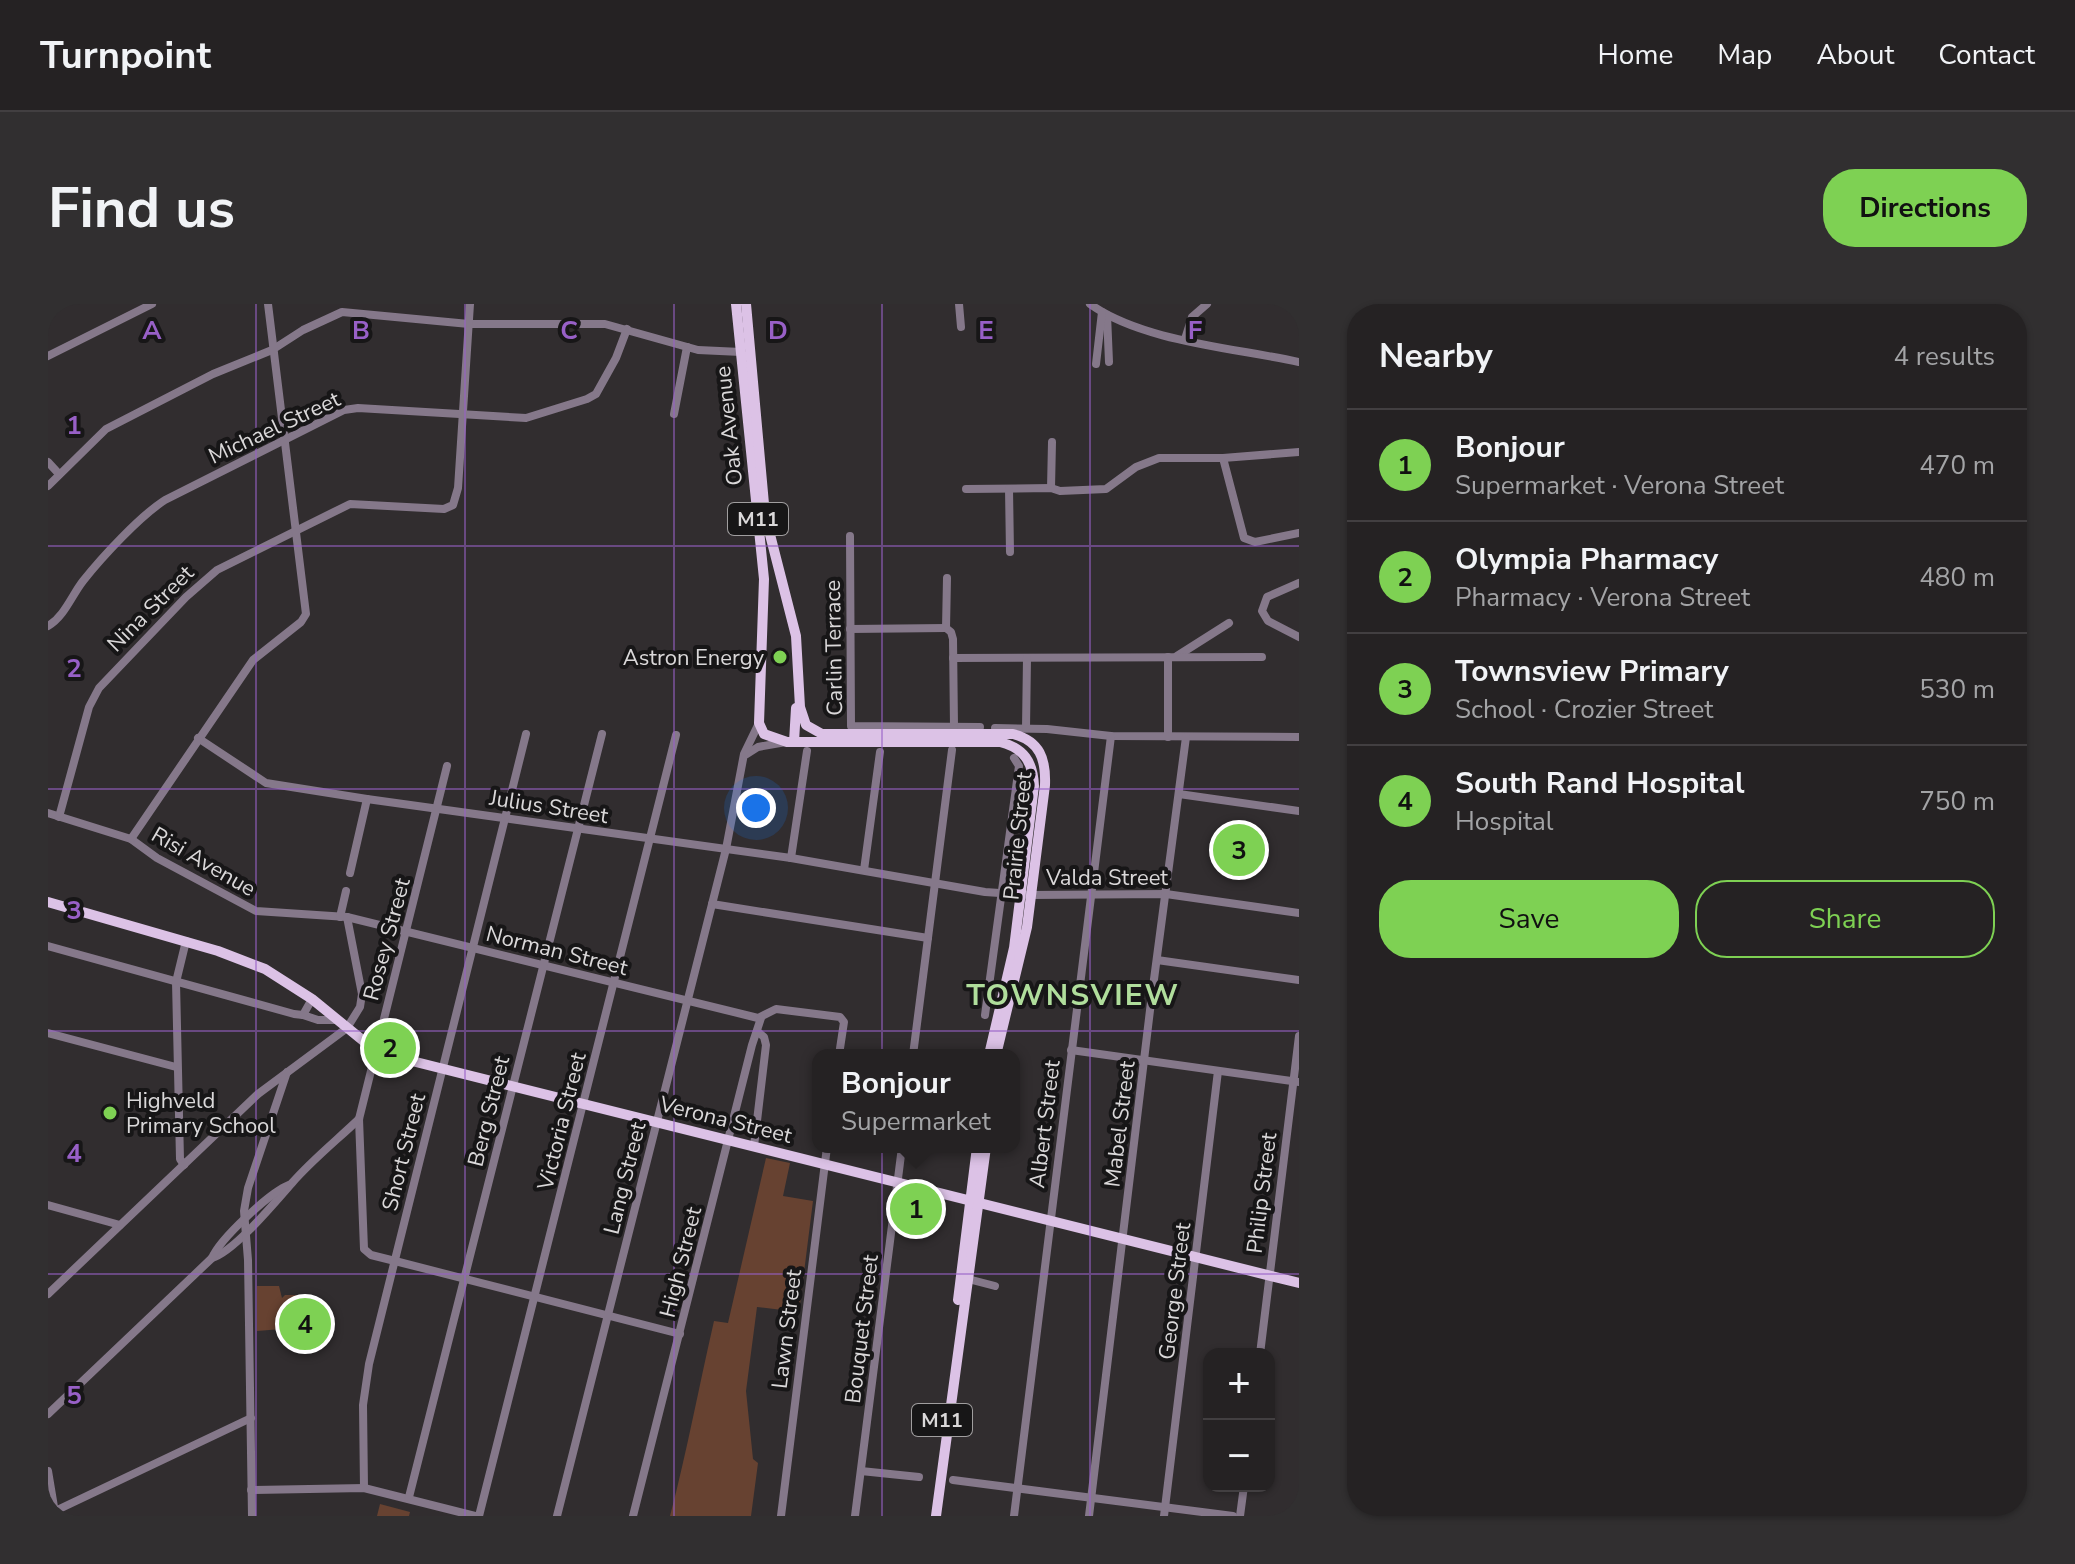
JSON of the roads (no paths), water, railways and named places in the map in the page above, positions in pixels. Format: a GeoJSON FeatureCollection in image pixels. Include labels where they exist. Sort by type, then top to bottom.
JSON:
{"type":"FeatureCollection","features":[{"type":"Feature","properties":{"kind":"main road","name":"Oak Avenue"},"geometry":{"type":"LineString","coordinates":[[736,304],[764,579],[759,723],[764,734]]}},
{"type":"Feature","properties":{"kind":"main road","name":"Oak Avenue"},"geometry":{"type":"LineString","coordinates":[[746,304],[765,515],[796,636],[800,691]]}},
{"type":"Feature","properties":{"kind":"main road"},"geometry":{"type":"LineString","coordinates":[[791,742],[800,691]]}},
{"type":"Feature","properties":{"kind":"main road","name":"Prairie Street"},"geometry":{"type":"LineString","coordinates":[[800,691],[803,721],[810,729],[822,734],[1013,734],[1032,742],[1041,754],[1045,770],[1026,894],[990,1049]]}},
{"type":"Feature","properties":{"kind":"main road","name":"Prairie Street"},"geometry":{"type":"LineString","coordinates":[[764,734],[791,742],[1000,742],[1017,748],[1030,762],[1034,786],[1022,951],[998,1049]]}},
{"type":"Feature","properties":{"kind":"main road"},"geometry":{"type":"LineString","coordinates":[[48,902],[186,941],[265,969],[312,999],[376,1050]]}},
{"type":"Feature","properties":{"kind":"main road","name":"Verona Street"},"geometry":{"type":"LineString","coordinates":[[376,1050],[1299,1283]]}},
{"type":"Feature","properties":{"kind":"main road","name":"M11"},"geometry":{"type":"LineString","coordinates":[[933,1516],[968,1279],[977,1153]]}},
{"type":"Feature","properties":{"kind":"main road","name":"M11"},"geometry":{"type":"LineString","coordinates":[[933,1516],[975,1202],[985,1153]]}},
{"type":"Feature","properties":{"kind":"street"},"geometry":{"type":"LineString","coordinates":[[48,356],[152,304]]}},
{"type":"Feature","properties":{"kind":"street"},"geometry":{"type":"LineString","coordinates":[[131,839],[253,660],[304,619],[306,604],[268,304]]}},
{"type":"Feature","properties":{"kind":"street"},"geometry":{"type":"LineString","coordinates":[[463,415],[470,304]]}},
{"type":"Feature","properties":{"kind":"street"},"geometry":{"type":"LineString","coordinates":[[959,304],[961,327]]}},
{"type":"Feature","properties":{"kind":"street"},"geometry":{"type":"LineString","coordinates":[[1090,304],[1104,314],[1185,339],[1299,362]]}},
{"type":"Feature","properties":{"kind":"street"},"geometry":{"type":"LineString","coordinates":[[1185,339],[1192,317],[1207,304]]}},
{"type":"Feature","properties":{"kind":"street"},"geometry":{"type":"LineString","coordinates":[[48,486],[106,429],[345,312],[390,319],[469,324],[605,324],[706,351],[741,352]]}},
{"type":"Feature","properties":{"kind":"street"},"geometry":{"type":"LineString","coordinates":[[1104,314],[1109,362]]}},
{"type":"Feature","properties":{"kind":"street"},"geometry":{"type":"LineString","coordinates":[[1096,364],[1104,314]]}},
{"type":"Feature","properties":{"kind":"street","name":"Michael Street"},"geometry":{"type":"LineString","coordinates":[[48,626],[59,616],[92,570],[159,504],[350,409],[524,418],[590,398],[604,382],[627,329]]}},
{"type":"Feature","properties":{"kind":"street"},"geometry":{"type":"LineString","coordinates":[[674,414],[687,347]]}},
{"type":"Feature","properties":{"kind":"street","name":"Nina Street"},"geometry":{"type":"LineString","coordinates":[[59,817],[92,699],[106,678],[212,573],[297,530],[350,504],[450,508],[458,495],[463,415]]}},
{"type":"Feature","properties":{"kind":"street"},"geometry":{"type":"LineString","coordinates":[[1051,488],[1052,442]]}},
{"type":"Feature","properties":{"kind":"street"},"geometry":{"type":"LineString","coordinates":[[966,489],[1101,490],[1114,485],[1136,467],[1159,458],[1223,458],[1299,452]]}},
{"type":"Feature","properties":{"kind":"street"},"geometry":{"type":"LineString","coordinates":[[1223,458],[1244,538],[1255,542],[1299,533]]}},
{"type":"Feature","properties":{"kind":"street"},"geometry":{"type":"LineString","coordinates":[[48,462],[59,474]]}},
{"type":"Feature","properties":{"kind":"street"},"geometry":{"type":"LineString","coordinates":[[1009,489],[1010,552]]}},
{"type":"Feature","properties":{"kind":"street","name":"Carlin Terrace"},"geometry":{"type":"LineString","coordinates":[[850,536],[851,726],[980,727]]}},
{"type":"Feature","properties":{"kind":"street"},"geometry":{"type":"LineString","coordinates":[[947,578],[946,628],[953,636],[954,727]]}},
{"type":"Feature","properties":{"kind":"street"},"geometry":{"type":"LineString","coordinates":[[1299,583],[1267,597],[1262,611],[1268,621],[1299,637]]}},
{"type":"Feature","properties":{"kind":"street"},"geometry":{"type":"LineString","coordinates":[[1172,657],[1229,623]]}},
{"type":"Feature","properties":{"kind":"street"},"geometry":{"type":"LineString","coordinates":[[850,629],[946,628]]}},
{"type":"Feature","properties":{"kind":"street"},"geometry":{"type":"LineString","coordinates":[[1168,737],[1172,657]]}},
{"type":"Feature","properties":{"kind":"street"},"geometry":{"type":"LineString","coordinates":[[953,658],[1262,657]]}},
{"type":"Feature","properties":{"kind":"street"},"geometry":{"type":"LineString","coordinates":[[1026,728],[1027,658]]}},
{"type":"Feature","properties":{"kind":"street","name":"Lang Street"},"geometry":{"type":"LineString","coordinates":[[557,1516],[726,849],[743,759],[759,723]]}},
{"type":"Feature","properties":{"kind":"street"},"geometry":{"type":"LineString","coordinates":[[995,728],[1111,736],[1299,737]]}},
{"type":"Feature","properties":{"kind":"street","name":"Short Street"},"geometry":{"type":"LineString","coordinates":[[364,1488],[364,1394],[526,734]]}},
{"type":"Feature","properties":{"kind":"street","name":"Berg Street"},"geometry":{"type":"LineString","coordinates":[[409,1497],[602,734]]}},
{"type":"Feature","properties":{"kind":"street","name":"Victoria Street"},"geometry":{"type":"LineString","coordinates":[[477,1516],[676,735]]}},
{"type":"Feature","properties":{"kind":"street","name":"Albert Street"},"geometry":{"type":"LineString","coordinates":[[1014,1516],[1111,736]]}},
{"type":"Feature","properties":{"kind":"street","name":"Mabel Street"},"geometry":{"type":"LineString","coordinates":[[1089,1516],[1186,737]]}},
{"type":"Feature","properties":{"kind":"street","name":"Julius Street"},"geometry":{"type":"LineString","coordinates":[[198,738],[266,783],[436,810],[726,849]]}},
{"type":"Feature","properties":{"kind":"street"},"geometry":{"type":"LineString","coordinates":[[743,759],[752,749],[791,742]]}},
{"type":"Feature","properties":{"kind":"street"},"geometry":{"type":"LineString","coordinates":[[914,1049],[952,750]]}},
{"type":"Feature","properties":{"kind":"street"},"geometry":{"type":"LineString","coordinates":[[791,858],[807,751]]}},
{"type":"Feature","properties":{"kind":"street"},"geometry":{"type":"LineString","coordinates":[[864,870],[880,752]]}},
{"type":"Feature","properties":{"kind":"street"},"geometry":{"type":"LineString","coordinates":[[985,1015],[1019,766],[1014,758]]}},
{"type":"Feature","properties":{"kind":"street","name":"Rosey Street"},"geometry":{"type":"LineString","coordinates":[[395,1261],[366,1252],[363,1244],[359,1119],[447,766]]}},
{"type":"Feature","properties":{"kind":"street"},"geometry":{"type":"LineString","coordinates":[[1179,794],[1299,811]]}},
{"type":"Feature","properties":{"kind":"street"},"geometry":{"type":"LineString","coordinates":[[350,873],[367,799]]}},
{"type":"Feature","properties":{"kind":"street","name":"Risi Avenue"},"geometry":{"type":"LineString","coordinates":[[48,813],[131,839],[194,879],[256,911],[343,917]]}},
{"type":"Feature","properties":{"kind":"street","name":"Valda Street"},"geometry":{"type":"LineString","coordinates":[[726,849],[1002,893],[1166,894],[1299,913]]}},
{"type":"Feature","properties":{"kind":"street"},"geometry":{"type":"LineString","coordinates":[[48,1293],[266,1088],[347,1028],[360,1007],[362,994],[343,917],[346,891]]}},
{"type":"Feature","properties":{"kind":"street"},"geometry":{"type":"LineString","coordinates":[[712,904],[928,938]]}},
{"type":"Feature","properties":{"kind":"street","name":"Norman Street"},"geometry":{"type":"LineString","coordinates":[[343,917],[760,1018]]}},
{"type":"Feature","properties":{"kind":"street"},"geometry":{"type":"LineString","coordinates":[[184,1165],[180,1159],[176,982],[186,941]]}},
{"type":"Feature","properties":{"kind":"street"},"geometry":{"type":"LineString","coordinates":[[48,946],[313,1020],[338,1020]]}},
{"type":"Feature","properties":{"kind":"street"},"geometry":{"type":"LineString","coordinates":[[1157,960],[1299,980]]}},
{"type":"Feature","properties":{"kind":"street"},"geometry":{"type":"LineString","coordinates":[[303,1015],[312,999]]}},
{"type":"Feature","properties":{"kind":"street"},"geometry":{"type":"LineString","coordinates":[[760,1018],[779,1009],[843,1019],[840,1049]]}},
{"type":"Feature","properties":{"kind":"street","name":"High Street"},"geometry":{"type":"LineString","coordinates":[[633,1516],[760,1018]]}},
{"type":"Feature","properties":{"kind":"street"},"geometry":{"type":"LineString","coordinates":[[754,1146],[766,1045],[764,1037],[758,1032]]}},
{"type":"Feature","properties":{"kind":"street"},"geometry":{"type":"LineString","coordinates":[[48,1034],[176,1067]]}},
{"type":"Feature","properties":{"kind":"street","name":"Philip Street"},"geometry":{"type":"LineString","coordinates":[[1261,1348],[1296,1081],[1299,1036]]}},
{"type":"Feature","properties":{"kind":"street"},"geometry":{"type":"LineString","coordinates":[[1071,1050],[1296,1081]]}},
{"type":"Feature","properties":{"kind":"street"},"geometry":{"type":"LineString","coordinates":[[252,1516],[247,1253],[249,1194],[288,1070]]}},
{"type":"Feature","properties":{"kind":"street","name":"George Street"},"geometry":{"type":"LineString","coordinates":[[1165,1512],[1218,1071]]}},
{"type":"Feature","properties":{"kind":"street"},"geometry":{"type":"LineString","coordinates":[[266,1088],[277,1100]]}},
{"type":"Feature","properties":{"kind":"street"},"geometry":{"type":"LineString","coordinates":[[48,1414],[359,1119]]}},
{"type":"Feature","properties":{"kind":"street","name":"Lawn Street"},"geometry":{"type":"LineString","coordinates":[[781,1516],[826,1153]]}},
{"type":"Feature","properties":{"kind":"street","name":"Bouquet Street"},"geometry":{"type":"LineString","coordinates":[[855,1516],[901,1153]]}},
{"type":"Feature","properties":{"kind":"street"},"geometry":{"type":"LineString","coordinates":[[247,1225],[265,1202],[289,1185]]}},
{"type":"Feature","properties":{"kind":"street"},"geometry":{"type":"LineString","coordinates":[[249,1194],[265,1202]]}},
{"type":"Feature","properties":{"kind":"street"},"geometry":{"type":"LineString","coordinates":[[48,1205],[120,1225]]}},
{"type":"Feature","properties":{"kind":"street"},"geometry":{"type":"LineString","coordinates":[[227,1244],[247,1253]]}},
{"type":"Feature","properties":{"kind":"street"},"geometry":{"type":"LineString","coordinates":[[395,1261],[680,1334]]}},
{"type":"Feature","properties":{"kind":"street"},"geometry":{"type":"LineString","coordinates":[[968,1279],[995,1286]]}},
{"type":"Feature","properties":{"kind":"street"},"geometry":{"type":"LineString","coordinates":[[48,1471],[55,1513],[251,1418]]}},
{"type":"Feature","properties":{"kind":"street"},"geometry":{"type":"LineString","coordinates":[[861,1471],[919,1477]]}},
{"type":"Feature","properties":{"kind":"street"},"geometry":{"type":"LineString","coordinates":[[953,1480],[1091,1498],[1165,1512],[1233,1516]]}},
{"type":"Feature","properties":{"kind":"street"},"geometry":{"type":"LineString","coordinates":[[251,1490],[364,1488],[477,1516]]}},
{"type":"Feature","properties":{"kind":"street"},"geometry":{"type":"LineString","coordinates":[[1240,1516],[1243,1492]]}},
{"type":"Feature","properties":{"kind":"place","name":"Astron Energy"},"geometry":{"type":"Point","coordinates":[780,657]}},
{"type":"Feature","properties":{"kind":"place","name":"Townsview Primary"},"geometry":{"type":"Point","coordinates":[1239,850]}},
{"type":"Feature","properties":{"kind":"place","name":"Olympia Pharmacy"},"geometry":{"type":"Point","coordinates":[390,1048]}},
{"type":"Feature","properties":{"kind":"place","name":"Highveld Primary School"},"geometry":{"type":"Point","coordinates":[110,1113]}},
{"type":"Feature","properties":{"kind":"place","name":"Bonjour"},"geometry":{"type":"Point","coordinates":[916,1209]}},
{"type":"Feature","properties":{"kind":"place","name":"South Rand Hospital"},"geometry":{"type":"Point","coordinates":[305,1324]}},
{"type":"Feature","properties":{"kind":"district","name":"TOWNSVIEW"},"geometry":{"type":"Point","coordinates":[1073,995]}}]}
